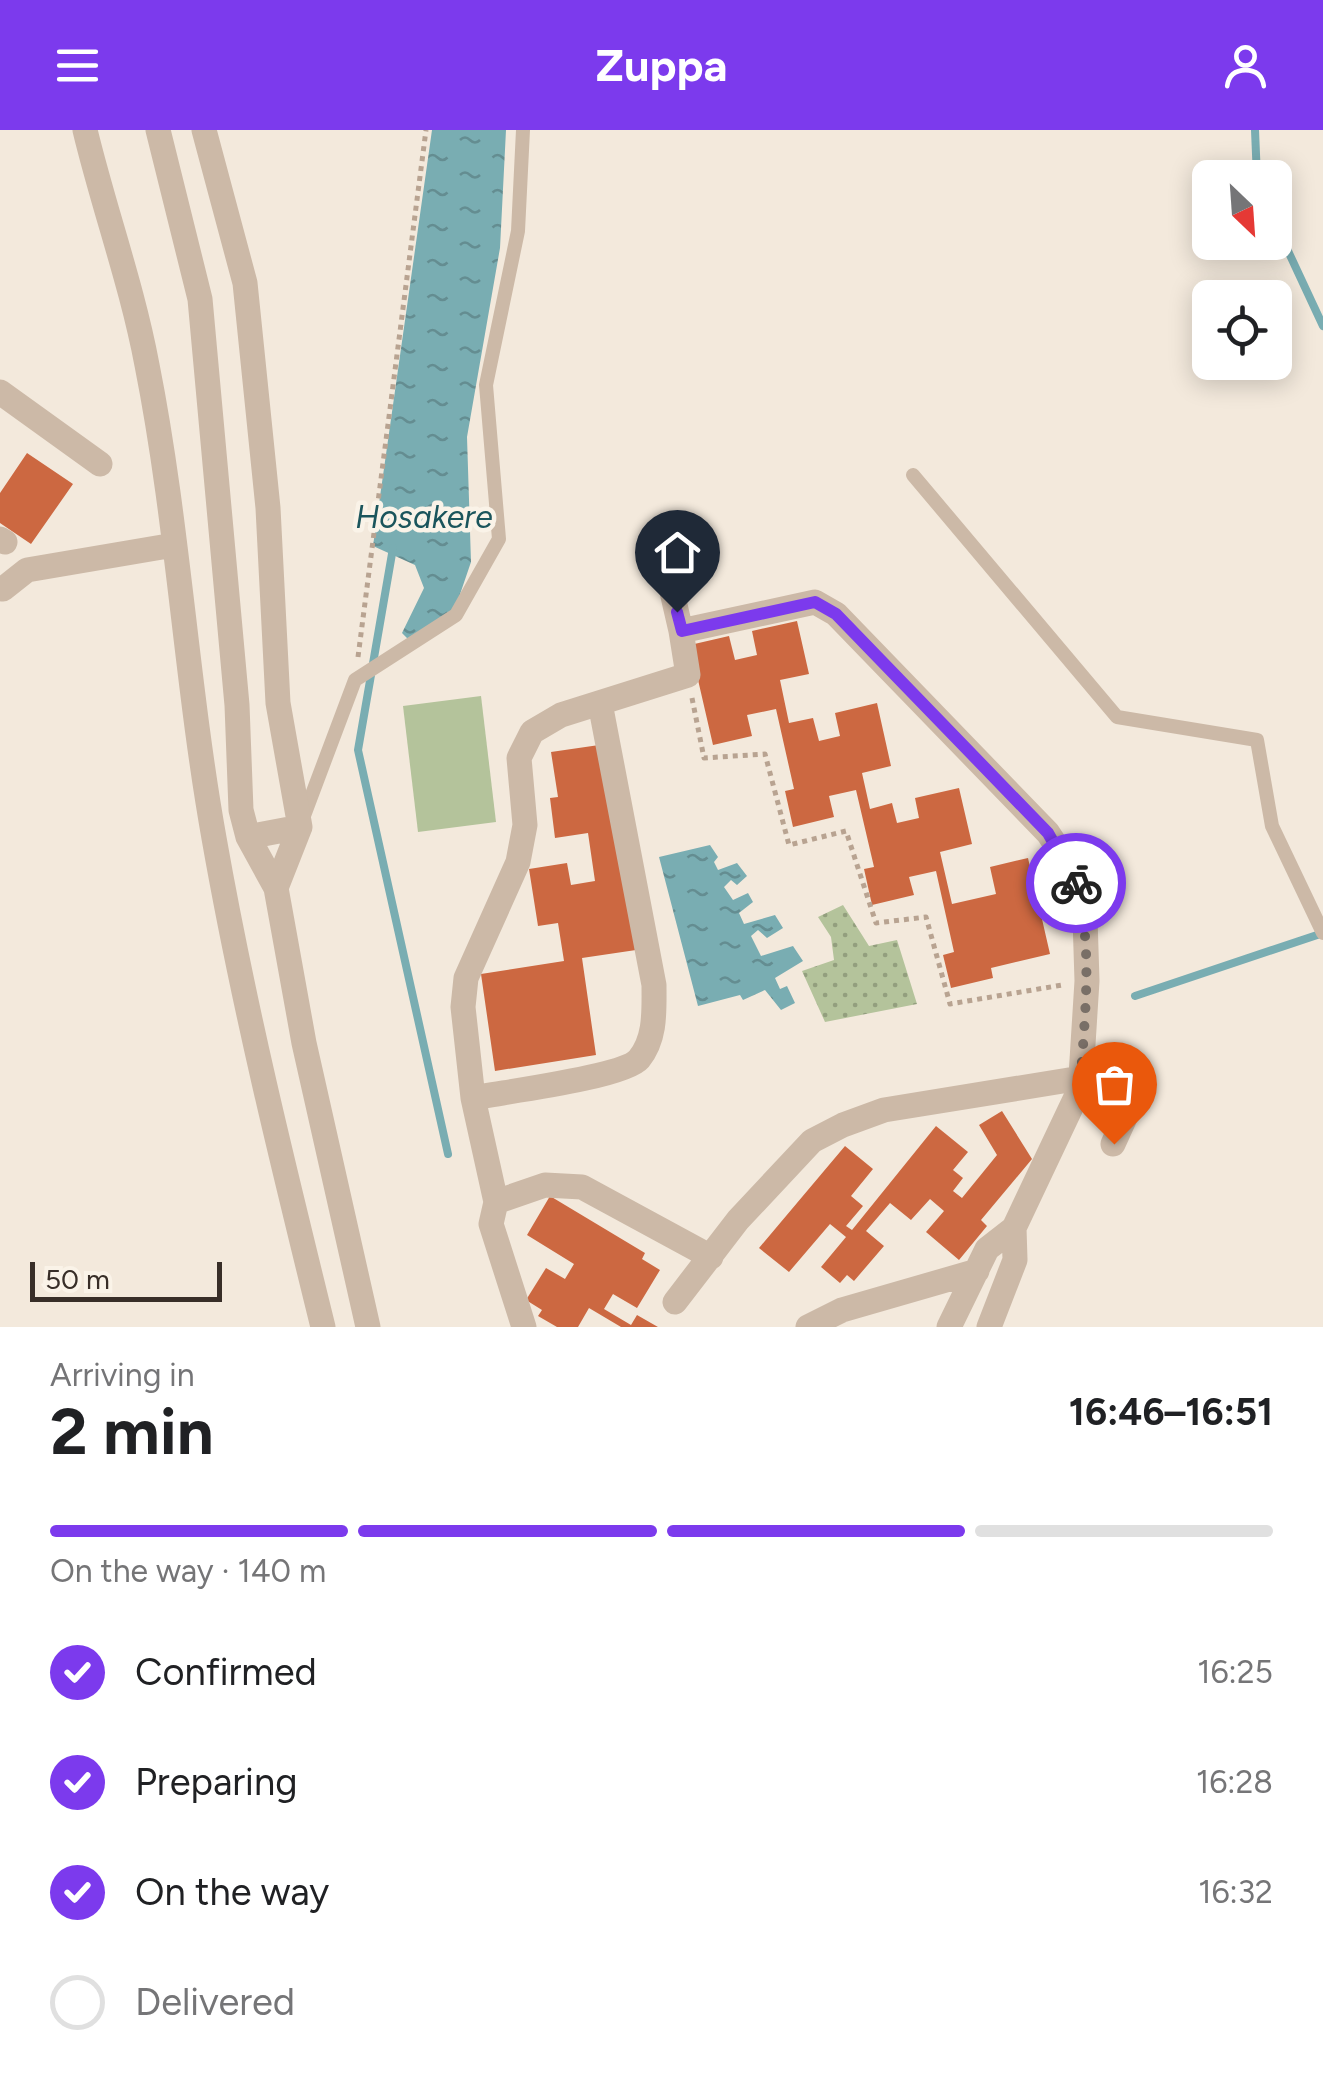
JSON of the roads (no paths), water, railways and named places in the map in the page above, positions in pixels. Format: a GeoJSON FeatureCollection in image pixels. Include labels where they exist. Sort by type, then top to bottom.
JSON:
{"type":"FeatureCollection","features":[{"type":"Feature","properties":{"kind":"street"},"geometry":{"type":"LineString","coordinates":[[85,130],[146,359],[166,465],[214,838],[268,1106],[323,1327]]}},
{"type":"Feature","properties":{"kind":"street"},"geometry":{"type":"LineString","coordinates":[[158,130],[200,299],[237,704],[241,810],[248,837],[276,888],[304,1043],[368,1327]]}},
{"type":"Feature","properties":{"kind":"street"},"geometry":{"type":"LineString","coordinates":[[204,130],[245,284],[268,508],[278,703],[300,827],[276,888]]}},
{"type":"Feature","properties":{"kind":"street"},"geometry":{"type":"LineString","coordinates":[[200,299],[245,284]]}},
{"type":"Feature","properties":{"kind":"street"},"geometry":{"type":"LineString","coordinates":[[0,392],[100,464]]}},
{"type":"Feature","properties":{"kind":"street"},"geometry":{"type":"LineString","coordinates":[[220,509],[268,508]]}},
{"type":"Feature","properties":{"kind":"street"},"geometry":{"type":"LineString","coordinates":[[3,588],[27,570],[174,546]]}},
{"type":"Feature","properties":{"kind":"street"},"geometry":{"type":"LineString","coordinates":[[524,1327],[491,1224],[496,1202],[473,1098],[464,1007],[466,978],[518,862],[525,826],[518,758],[532,732],[561,715],[688,675],[672,592]]}},
{"type":"Feature","properties":{"kind":"street"},"geometry":{"type":"LineString","coordinates":[[682,631],[815,602],[836,614],[1048,833],[1072,871],[1086,918],[1087,981],[1081,1076],[1076,1096],[1014,1228],[987,1249],[949,1327]]}},
{"type":"Feature","properties":{"kind":"street"},"geometry":{"type":"LineString","coordinates":[[237,704],[278,703]]}},
{"type":"Feature","properties":{"kind":"street"},"geometry":{"type":"LineString","coordinates":[[473,1098],[629,1069],[646,1048],[654,1024],[654,984],[600,704]]}},
{"type":"Feature","properties":{"kind":"street"},"geometry":{"type":"LineString","coordinates":[[248,837],[300,827]]}},
{"type":"Feature","properties":{"kind":"street"},"geometry":{"type":"LineString","coordinates":[[676,1302],[738,1220],[812,1141],[843,1124],[884,1110],[1124,1071],[1137,1082],[1136,1097],[1114,1144]]}},
{"type":"Feature","properties":{"kind":"street"},"geometry":{"type":"LineString","coordinates":[[496,1202],[546,1185],[582,1187],[711,1257]]}},
{"type":"Feature","properties":{"kind":"street"},"geometry":{"type":"LineString","coordinates":[[989,1327],[1016,1260],[1014,1228]]}},
{"type":"Feature","properties":{"kind":"street"},"geometry":{"type":"LineString","coordinates":[[808,1327],[842,1310],[977,1271]]}},
{"type":"Feature","properties":{"kind":"lane"},"geometry":{"type":"LineString","coordinates":[[300,827],[356,680],[456,615],[498,539],[486,385],[518,231],[522,130]]}},
{"type":"Feature","properties":{"kind":"lane"},"geometry":{"type":"LineString","coordinates":[[913,475],[1117,716],[1257,740],[1272,826],[1323,933]]}},
{"type":"Feature","properties":{"kind":"water","name":"Hosakere"},"geometry":{"type":"Polygon","coordinates":[[[432,130],[506,130],[500,248],[467,437],[471,562],[455,609],[409,640],[402,633],[424,588],[415,565],[373,546],[432,130]]]}},
{"type":"Feature","properties":{"kind":"water"},"geometry":{"type":"Polygon","coordinates":[[[710,845],[718,857],[714,862],[718,870],[737,863],[747,876],[737,885],[731,880],[724,887],[733,900],[748,893],[753,902],[739,913],[744,924],[775,915],[783,928],[767,938],[758,930],[751,936],[761,956],[793,946],[803,961],[775,978],[780,989],[787,986],[795,1003],[781,1010],[765,990],[743,1000],[740,995],[698,1006],[659,857],[710,845]]]}},
{"type":"Feature","properties":{"kind":"waterway"},"geometry":{"type":"LineString","coordinates":[[1255,130],[1256,160]]}},
{"type":"Feature","properties":{"kind":"waterway"},"geometry":{"type":"LineString","coordinates":[[1292,259],[1323,326]]}},
{"type":"Feature","properties":{"kind":"waterway"},"geometry":{"type":"LineString","coordinates":[[393,548],[358,750],[448,1154]]}},
{"type":"Feature","properties":{"kind":"waterway"},"geometry":{"type":"LineString","coordinates":[[1135,996],[1323,933]]}}]}
